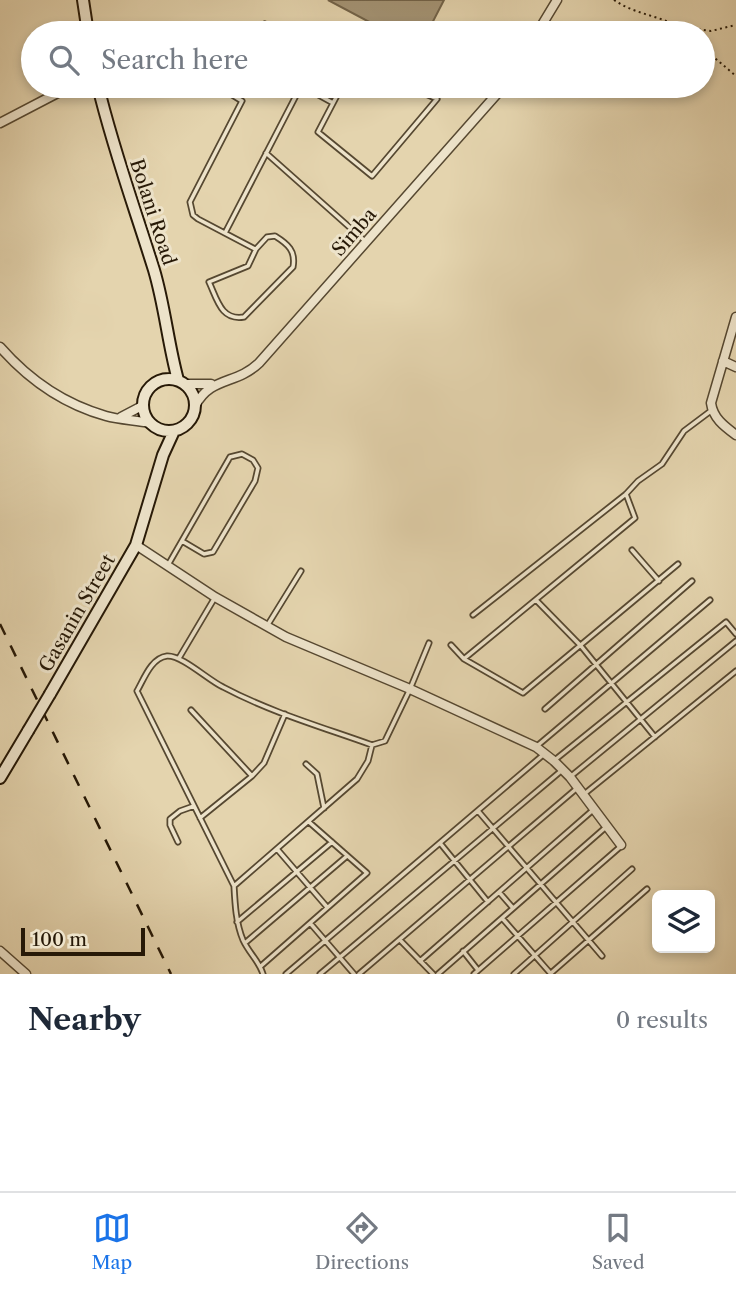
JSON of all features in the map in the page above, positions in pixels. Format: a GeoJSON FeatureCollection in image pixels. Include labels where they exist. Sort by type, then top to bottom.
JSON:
{"type":"FeatureCollection","features":[{"type":"Feature","properties":{"kind":"street"},"geometry":{"type":"LineString","coordinates":[[83,0],[86,21]]}},
{"type":"Feature","properties":{"kind":"street"},"geometry":{"type":"LineString","coordinates":[[544,21],[557,0]]}},
{"type":"Feature","properties":{"kind":"street"},"geometry":{"type":"LineString","coordinates":[[0,123],[48,98]]}},
{"type":"Feature","properties":{"kind":"street","name":"Bolani Road"},"geometry":{"type":"LineString","coordinates":[[101,98],[119,165],[157,282],[169,349],[182,382]]}},
{"type":"Feature","properties":{"kind":"street","name":"Simba"},"geometry":{"type":"LineString","coordinates":[[218,384],[241,377],[259,363],[493,98]]}},
{"type":"Feature","properties":{"kind":"street"},"geometry":{"type":"LineString","coordinates":[[736,317],[711,399],[712,410],[719,421],[736,435]]}},
{"type":"Feature","properties":{"kind":"street"},"geometry":{"type":"LineString","coordinates":[[0,347],[24,372],[55,395],[89,411],[174,431],[188,423],[206,389],[218,384]]}},
{"type":"Feature","properties":{"kind":"street","name":"Bolani Road"},"geometry":{"type":"LineString","coordinates":[[163,379],[169,349]]}},
{"type":"Feature","properties":{"kind":"street"},"geometry":{"type":"LineString","coordinates":[[723,360],[736,367]]}},
{"type":"Feature","properties":{"kind":"street"},"geometry":{"type":"LineString","coordinates":[[118,418],[142,406],[147,390],[163,379],[218,384]]}},
{"type":"Feature","properties":{"kind":"street"},"geometry":{"type":"LineString","coordinates":[[182,382],[193,395],[195,406]]}},
{"type":"Feature","properties":{"kind":"street"},"geometry":{"type":"LineString","coordinates":[[142,406],[154,426]]}},
{"type":"Feature","properties":{"kind":"street","name":"Gasanin Street"},"geometry":{"type":"LineString","coordinates":[[154,426],[164,445],[163,456]]}},
{"type":"Feature","properties":{"kind":"street","name":"Gasanin Street"},"geometry":{"type":"LineString","coordinates":[[0,778],[136,545],[163,456],[174,431]]}},
{"type":"Feature","properties":{"kind":"street"},"geometry":{"type":"LineString","coordinates":[[136,545],[215,597],[267,626],[536,747],[570,777],[621,845]]}},
{"type":"Feature","properties":{"kind":"street"},"geometry":{"type":"LineString","coordinates":[[0,951],[26,974]]}},
{"type":"Feature","properties":{"kind":"lane"},"geometry":{"type":"LineString","coordinates":[[238,98],[242,100],[190,202],[192,215],[256,249]]}},
{"type":"Feature","properties":{"kind":"lane"},"geometry":{"type":"LineString","coordinates":[[225,233],[296,98]]}},
{"type":"Feature","properties":{"kind":"lane"},"geometry":{"type":"LineString","coordinates":[[324,98],[333,103]]}},
{"type":"Feature","properties":{"kind":"lane"},"geometry":{"type":"LineString","coordinates":[[336,98],[317,132],[372,176],[437,99],[435,98]]}},
{"type":"Feature","properties":{"kind":"lane"},"geometry":{"type":"LineString","coordinates":[[266,153],[367,242]]}},
{"type":"Feature","properties":{"kind":"lane"},"geometry":{"type":"LineString","coordinates":[[275,236],[293,252],[293,267],[244,317],[227,315],[209,282],[248,266],[256,249],[267,237],[275,236]]}},
{"type":"Feature","properties":{"kind":"lane"},"geometry":{"type":"LineString","coordinates":[[473,615],[662,464],[684,431],[712,410]]}},
{"type":"Feature","properties":{"kind":"lane"},"geometry":{"type":"LineString","coordinates":[[168,566],[182,541],[230,457],[242,453],[251,458],[258,468],[255,481],[213,552],[204,554],[182,541]]}},
{"type":"Feature","properties":{"kind":"lane"},"geometry":{"type":"LineString","coordinates":[[464,659],[635,519],[626,494]]}},
{"type":"Feature","properties":{"kind":"lane"},"geometry":{"type":"LineString","coordinates":[[632,550],[659,581]]}},
{"type":"Feature","properties":{"kind":"lane"},"geometry":{"type":"LineString","coordinates":[[451,645],[464,659],[523,693],[678,564]]}},
{"type":"Feature","properties":{"kind":"lane"},"geometry":{"type":"LineString","coordinates":[[267,626],[301,572]]}},
{"type":"Feature","properties":{"kind":"lane"},"geometry":{"type":"LineString","coordinates":[[545,709],[692,581]]}},
{"type":"Feature","properties":{"kind":"lane"},"geometry":{"type":"LineString","coordinates":[[179,658],[215,597]]}},
{"type":"Feature","properties":{"kind":"lane"},"geometry":{"type":"LineString","coordinates":[[536,600],[581,646],[655,737]]}},
{"type":"Feature","properties":{"kind":"lane"},"geometry":{"type":"LineString","coordinates":[[536,747],[710,600]]}},
{"type":"Feature","properties":{"kind":"lane"},"geometry":{"type":"LineString","coordinates":[[554,761],[726,622],[736,634]]}},
{"type":"Feature","properties":{"kind":"lane"},"geometry":{"type":"LineString","coordinates":[[570,777],[736,641]]}},
{"type":"Feature","properties":{"kind":"lane"},"geometry":{"type":"LineString","coordinates":[[263,974],[261,966],[244,943],[237,922],[234,886],[137,691],[151,666],[159,659],[168,656],[179,658],[221,686],[285,714],[372,746],[385,741],[429,643]]}},
{"type":"Feature","properties":{"kind":"lane"},"geometry":{"type":"LineString","coordinates":[[310,923],[357,974],[509,847],[655,737],[736,671]]}},
{"type":"Feature","properties":{"kind":"lane"},"geometry":{"type":"LineString","coordinates":[[191,710],[253,776]]}},
{"type":"Feature","properties":{"kind":"lane"},"geometry":{"type":"LineString","coordinates":[[200,819],[253,776],[268,755],[285,714]]}},
{"type":"Feature","properties":{"kind":"lane"},"geometry":{"type":"LineString","coordinates":[[234,886],[357,779],[368,761],[372,746]]}},
{"type":"Feature","properties":{"kind":"lane"},"geometry":{"type":"LineString","coordinates":[[286,974],[545,753]]}},
{"type":"Feature","properties":{"kind":"lane"},"geometry":{"type":"LineString","coordinates":[[306,764],[317,774],[324,808]]}},
{"type":"Feature","properties":{"kind":"lane"},"geometry":{"type":"LineString","coordinates":[[320,974],[562,769]]}},
{"type":"Feature","properties":{"kind":"lane"},"geometry":{"type":"LineString","coordinates":[[178,842],[170,819],[180,811],[194,806]]}},
{"type":"Feature","properties":{"kind":"lane"},"geometry":{"type":"LineString","coordinates":[[420,961],[594,809]]}},
{"type":"Feature","properties":{"kind":"lane"},"geometry":{"type":"LineString","coordinates":[[478,811],[602,956]]}},
{"type":"Feature","properties":{"kind":"lane"},"geometry":{"type":"LineString","coordinates":[[261,966],[367,873],[308,821]]}},
{"type":"Feature","properties":{"kind":"lane"},"geometry":{"type":"LineString","coordinates":[[438,974],[608,826]]}},
{"type":"Feature","properties":{"kind":"lane"},"geometry":{"type":"LineString","coordinates":[[237,922],[332,842]]}},
{"type":"Feature","properties":{"kind":"lane"},"geometry":{"type":"LineString","coordinates":[[440,843],[488,902]]}},
{"type":"Feature","properties":{"kind":"lane"},"geometry":{"type":"LineString","coordinates":[[474,974],[621,845]]}},
{"type":"Feature","properties":{"kind":"lane"},"geometry":{"type":"LineString","coordinates":[[277,849],[327,907]]}},
{"type":"Feature","properties":{"kind":"lane"},"geometry":{"type":"LineString","coordinates":[[244,943],[348,856]]}},
{"type":"Feature","properties":{"kind":"lane"},"geometry":{"type":"LineString","coordinates":[[514,974],[632,869]]}},
{"type":"Feature","properties":{"kind":"lane"},"geometry":{"type":"LineString","coordinates":[[502,918],[550,974],[648,889]]}},
{"type":"Feature","properties":{"kind":"lane"},"geometry":{"type":"LineString","coordinates":[[499,892],[513,908]]}},
{"type":"Feature","properties":{"kind":"lane"},"geometry":{"type":"LineString","coordinates":[[400,940],[433,974]]}},
{"type":"Feature","properties":{"kind":"lane"},"geometry":{"type":"LineString","coordinates":[[463,951],[478,970]]}},
{"type":"Feature","properties":{"kind":"path"},"geometry":{"type":"LineString","coordinates":[[614,0],[627,8],[664,21]]}},
{"type":"Feature","properties":{"kind":"path"},"geometry":{"type":"LineString","coordinates":[[715,30],[736,25]]}},
{"type":"Feature","properties":{"kind":"path"},"geometry":{"type":"LineString","coordinates":[[715,58],[736,76]]}},
{"type":"Feature","properties":{"kind":"shaded area"},"geometry":{"type":"Polygon","coordinates":[[[328,0],[444,0],[433,21],[367,21],[328,0]]]}},
{"type":"Feature","properties":{"kind":"railway"},"geometry":{"type":"LineString","coordinates":[[0,624],[171,974]]}}]}
